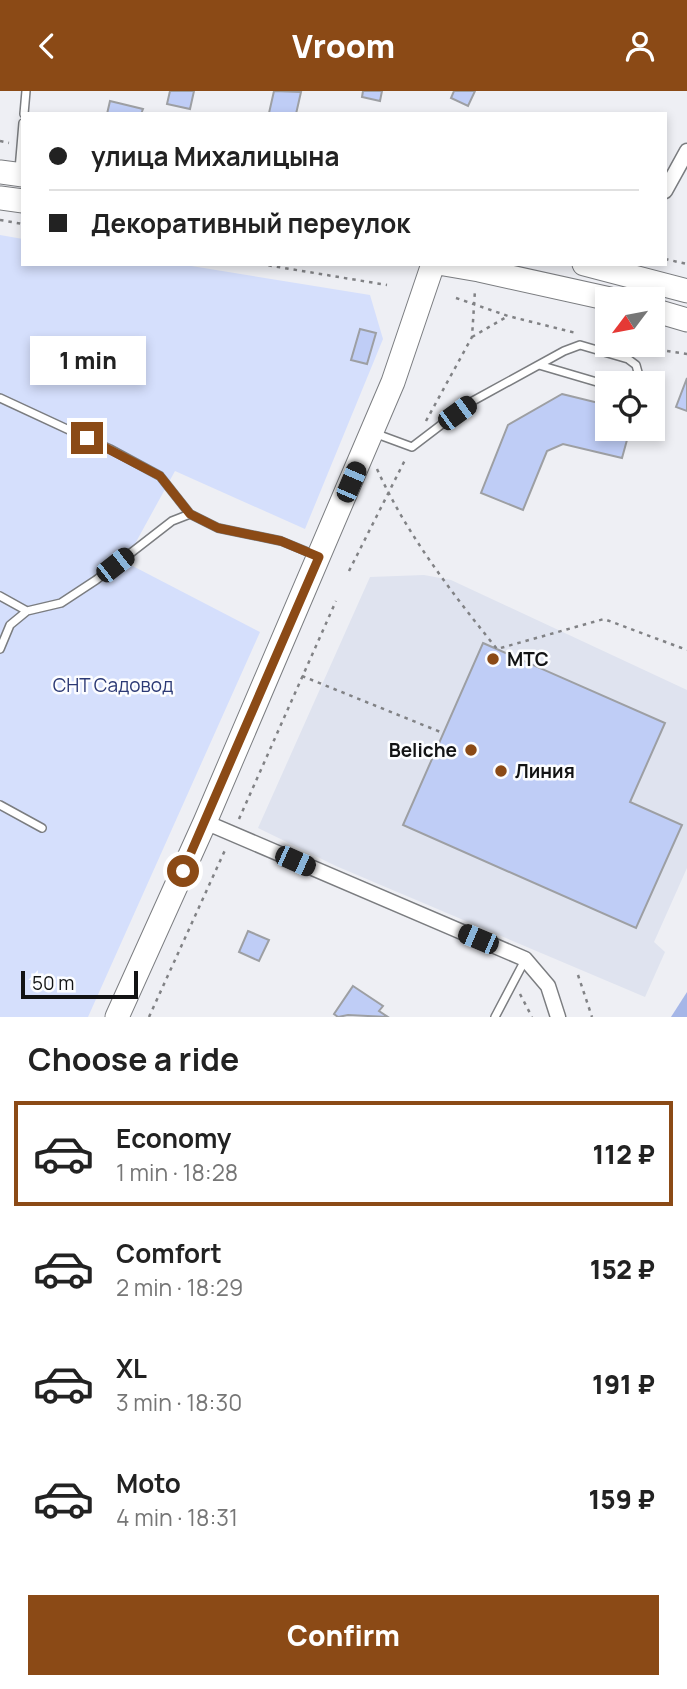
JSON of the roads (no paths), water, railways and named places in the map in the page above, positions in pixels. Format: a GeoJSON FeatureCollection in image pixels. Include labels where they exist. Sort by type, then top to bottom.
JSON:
{"type":"FeatureCollection","features":[{"type":"Feature","properties":{"kind":"main road"},"geometry":{"type":"LineString","coordinates":[[0,198],[21,201]]}},
{"type":"Feature","properties":{"kind":"main road"},"geometry":{"type":"LineString","coordinates":[[117,1017],[205,822],[393,383],[432,266]]}},
{"type":"Feature","properties":{"kind":"main road"},"geometry":{"type":"LineString","coordinates":[[456,266],[595,296]]}},
{"type":"Feature","properties":{"kind":"main road"},"geometry":{"type":"LineString","coordinates":[[601,266],[635,270],[687,291]]}},
{"type":"Feature","properties":{"kind":"main road"},"geometry":{"type":"LineString","coordinates":[[665,314],[687,320]]}},
{"type":"Feature","properties":{"kind":"street"},"geometry":{"type":"LineString","coordinates":[[667,185],[687,151]]}},
{"type":"Feature","properties":{"kind":"street"},"geometry":{"type":"LineString","coordinates":[[205,822],[525,959],[548,986],[558,1017]]}},
{"type":"Feature","properties":{"kind":"lane"},"geometry":{"type":"LineString","coordinates":[[24,112],[26,91]]}},
{"type":"Feature","properties":{"kind":"lane"},"geometry":{"type":"LineString","coordinates":[[14,174],[21,134]]}},
{"type":"Feature","properties":{"kind":"lane"},"geometry":{"type":"LineString","coordinates":[[372,432],[412,447],[471,402],[580,345],[628,359],[636,365],[638,371]]}},
{"type":"Feature","properties":{"kind":"lane"},"geometry":{"type":"LineString","coordinates":[[539,365],[595,381]]}},
{"type":"Feature","properties":{"kind":"lane"},"geometry":{"type":"LineString","coordinates":[[0,398],[110,449],[160,476],[190,514],[218,528],[281,541],[319,557]]}},
{"type":"Feature","properties":{"kind":"lane"},"geometry":{"type":"LineString","coordinates":[[0,649],[10,625],[27,611],[61,603],[96,580],[172,521],[190,514]]}},
{"type":"Feature","properties":{"kind":"lane"},"geometry":{"type":"LineString","coordinates":[[0,596],[27,611]]}},
{"type":"Feature","properties":{"kind":"lane"},"geometry":{"type":"LineString","coordinates":[[0,805],[42,828]]}},
{"type":"Feature","properties":{"kind":"lane"},"geometry":{"type":"LineString","coordinates":[[495,1017],[525,959]]}},
{"type":"Feature","properties":{"kind":"place","name":"МТС"},"geometry":{"type":"Point","coordinates":[493,659]}},
{"type":"Feature","properties":{"kind":"place","name":"Beliche"},"geometry":{"type":"Point","coordinates":[471,750]}},
{"type":"Feature","properties":{"kind":"place","name":"Линия"},"geometry":{"type":"Point","coordinates":[501,771]}},
{"type":"Feature","properties":{"kind":"park label","name":"СНТ Садовод"},"geometry":{"type":"Point","coordinates":[113,685]}}]}
